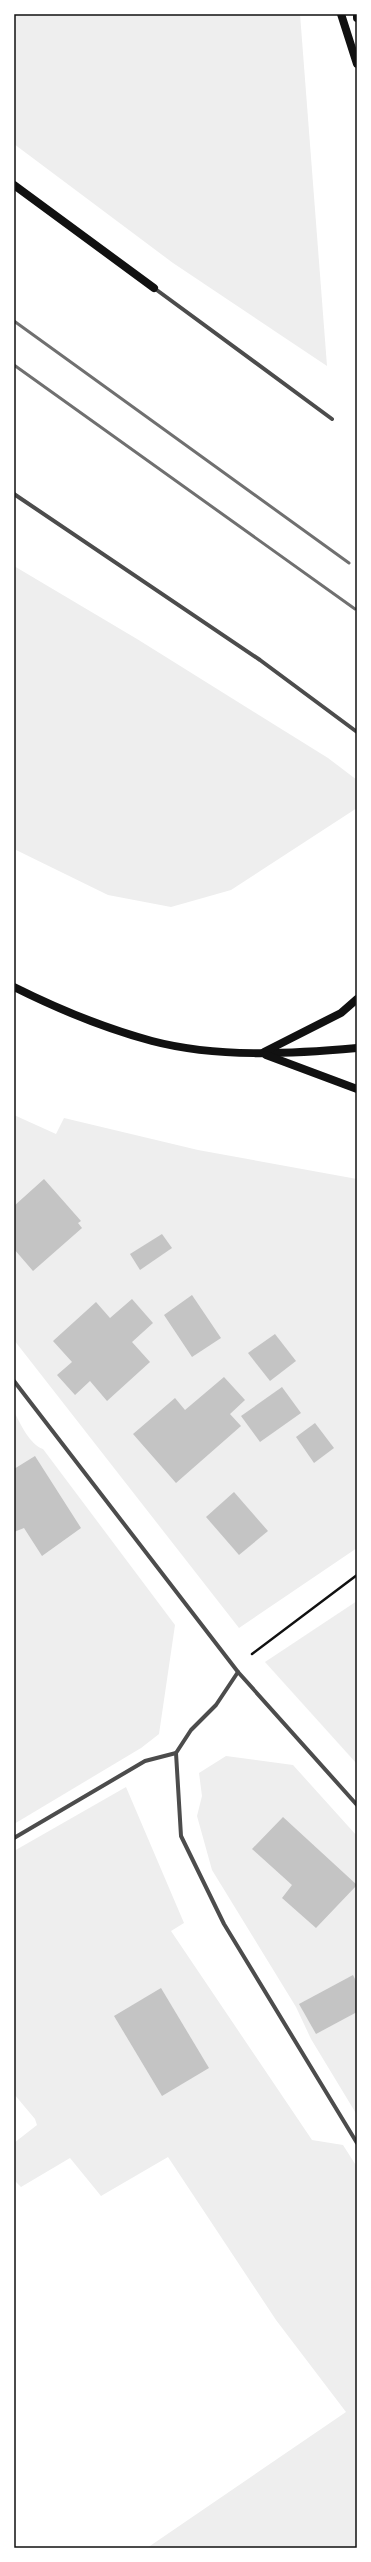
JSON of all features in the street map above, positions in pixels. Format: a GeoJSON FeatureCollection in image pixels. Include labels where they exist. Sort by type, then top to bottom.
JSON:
{"type":"FeatureCollection","features":[{"type":"Feature","properties":{"kind":"main road"},"geometry":{"type":"LineString","coordinates":[[341,14],[357,64]]}},
{"type":"Feature","properties":{"kind":"main road"},"geometry":{"type":"LineString","coordinates":[[14,185],[154,288]]}},
{"type":"Feature","properties":{"kind":"main road"},"geometry":{"type":"LineString","coordinates":[[14,987],[65,1011],[153,1041],[207,1050],[262,1053],[357,1048]]}},
{"type":"Feature","properties":{"kind":"main road"},"geometry":{"type":"LineString","coordinates":[[262,1053],[340,1013],[357,999]]}},
{"type":"Feature","properties":{"kind":"main road"},"geometry":{"type":"LineString","coordinates":[[262,1053],[357,1089]]}},
{"type":"Feature","properties":{"kind":"street"},"geometry":{"type":"LineString","coordinates":[[154,288],[332,418]]}},
{"type":"Feature","properties":{"kind":"street"},"geometry":{"type":"LineString","coordinates":[[14,494],[260,660],[357,732]]}},
{"type":"Feature","properties":{"kind":"street"},"geometry":{"type":"LineString","coordinates":[[14,1381],[238,1672],[357,1805]]}},
{"type":"Feature","properties":{"kind":"street"},"geometry":{"type":"LineString","coordinates":[[238,1672],[216,1705],[192,1730],[176,1753],[181,1836],[224,1924],[357,2143]]}},
{"type":"Feature","properties":{"kind":"street"},"geometry":{"type":"LineString","coordinates":[[14,1838],[145,1761],[176,1753]]}},
{"type":"Feature","properties":{"kind":"path"},"geometry":{"type":"LineString","coordinates":[[238,1672],[256,1650],[357,1575]]}},
{"type":"Feature","properties":{"kind":"shaded area"},"geometry":{"type":"Polygon","coordinates":[[[14,14],[300,14],[327,366],[173,263],[14,144],[14,14]]]}},
{"type":"Feature","properties":{"kind":"shaded area"},"geometry":{"type":"Polygon","coordinates":[[[14,566],[137,639],[328,758],[357,780],[357,808],[231,890],[171,907],[108,895],[14,849],[14,566]]]}},
{"type":"Feature","properties":{"kind":"shaded area"},"geometry":{"type":"Polygon","coordinates":[[[14,1115],[56,1134],[64,1118],[198,1150],[357,1179],[357,1548],[239,1628],[14,1340],[14,1115]]]}},
{"type":"Feature","properties":{"kind":"shaded area"},"geometry":{"type":"Polygon","coordinates":[[[14,1412],[30,1438],[34,1443],[43,1449],[175,1625],[159,1734],[141,1748],[14,1824],[14,1412]]]}},
{"type":"Feature","properties":{"kind":"shaded area"},"geometry":{"type":"Polygon","coordinates":[[[357,1601],[357,1764],[265,1662],[357,1601]]]}},
{"type":"Feature","properties":{"kind":"shaded area"},"geometry":{"type":"Polygon","coordinates":[[[226,1756],[293,1765],[357,1836],[357,2115],[311,2039],[296,2007],[212,1870],[197,1816],[202,1796],[199,1773],[226,1756]]]}},
{"type":"Feature","properties":{"kind":"shaded area"},"geometry":{"type":"Polygon","coordinates":[[[126,1787],[184,1923],[171,1931],[312,2140],[343,2145],[357,2167],[357,2548],[147,2548],[346,2412],[276,2320],[168,2157],[101,2196],[70,2158],[21,2187],[14,2180],[14,2143],[37,2125],[35,2119],[14,2094],[14,1851],[126,1787]]]}},
{"type":"Feature","properties":{"kind":"building"},"geometry":{"type":"Polygon","coordinates":[[[44,1179],[81,1221],[78,1223],[82,1228],[33,1271],[14,1249],[14,1206],[44,1179]]]}},
{"type":"Feature","properties":{"kind":"building"},"geometry":{"type":"Polygon","coordinates":[[[162,1234],[172,1248],[140,1270],[130,1254],[162,1234]]]}},
{"type":"Feature","properties":{"kind":"building"},"geometry":{"type":"Polygon","coordinates":[[[192,1295],[221,1338],[192,1357],[164,1315],[192,1295]]]}},
{"type":"Feature","properties":{"kind":"building"},"geometry":{"type":"Polygon","coordinates":[[[132,1299],[153,1323],[132,1342],[150,1362],[107,1401],[90,1381],[75,1395],[57,1375],[72,1362],[53,1341],[96,1302],[110,1318],[132,1299]]]}},
{"type":"Feature","properties":{"kind":"building"},"geometry":{"type":"Polygon","coordinates":[[[275,1334],[296,1361],[270,1381],[248,1353],[275,1334]]]}},
{"type":"Feature","properties":{"kind":"building"},"geometry":{"type":"Polygon","coordinates":[[[224,1377],[245,1400],[230,1414],[241,1426],[176,1483],[133,1434],[175,1398],[185,1410],[224,1377]]]}},
{"type":"Feature","properties":{"kind":"building"},"geometry":{"type":"Polygon","coordinates":[[[282,1387],[301,1413],[260,1442],[241,1416],[282,1387]]]}},
{"type":"Feature","properties":{"kind":"building"},"geometry":{"type":"Polygon","coordinates":[[[315,1423],[334,1448],[314,1463],[296,1437],[315,1423]]]}},
{"type":"Feature","properties":{"kind":"building"},"geometry":{"type":"Polygon","coordinates":[[[35,1456],[81,1528],[42,1556],[24,1528],[14,1532],[14,1469],[35,1456]]]}},
{"type":"Feature","properties":{"kind":"building"},"geometry":{"type":"Polygon","coordinates":[[[234,1492],[268,1531],[239,1555],[206,1517],[234,1492]]]}},
{"type":"Feature","properties":{"kind":"building"},"geometry":{"type":"Polygon","coordinates":[[[283,1817],[357,1885],[316,1928],[282,1898],[292,1885],[252,1849],[283,1817]]]}},
{"type":"Feature","properties":{"kind":"building"},"geometry":{"type":"Polygon","coordinates":[[[353,1975],[357,1983],[357,2012],[316,2034],[299,2004],[353,1975]]]}},
{"type":"Feature","properties":{"kind":"building"},"geometry":{"type":"Polygon","coordinates":[[[161,1988],[209,2068],[162,2096],[114,2016],[161,1988]]]}},
{"type":"Feature","properties":{"kind":"railway"},"geometry":{"type":"LineString","coordinates":[[14,321],[349,563]]}},
{"type":"Feature","properties":{"kind":"railway"},"geometry":{"type":"LineString","coordinates":[[14,365],[355,609]]}}]}
